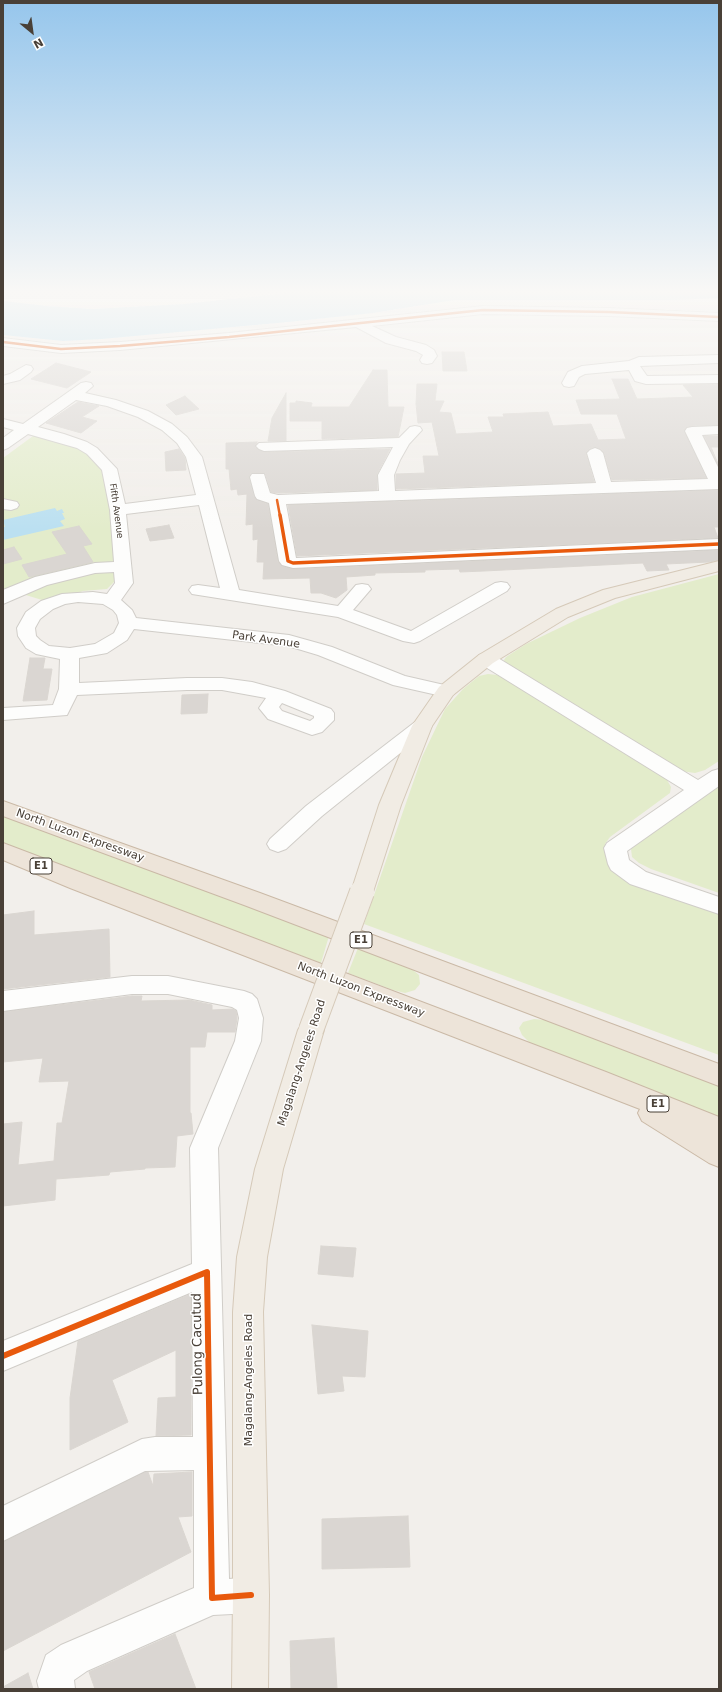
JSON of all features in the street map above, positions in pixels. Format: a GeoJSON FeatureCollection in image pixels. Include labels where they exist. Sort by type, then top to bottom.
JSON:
{"type":"FeatureCollection","features":[{"type":"Feature","properties":{"kind":"highway","name":"North Luzon Expressway"},"geometry":{"type":"LineString","coordinates":[[3,808],[252,899],[719,1075]]}},
{"type":"Feature","properties":{"kind":"highway","name":"North Luzon Expressway"},"geometry":{"type":"LineString","coordinates":[[3,851],[108,893],[719,1128]]}},
{"type":"Feature","properties":{"kind":"highway"},"geometry":{"type":"LineString","coordinates":[[597,1080],[719,1155]]}},
{"type":"Feature","properties":{"kind":"main road","name":"Magalang-Angeles Road"},"geometry":{"type":"LineString","coordinates":[[250,1689],[251,1595],[248,1312],[252,1256],[268,1168],[311,1030],[362,892],[390,805],[422,726],[441,698],[486,659],[524,634],[569,610],[609,594],[719,566]]}},
{"type":"Feature","properties":{"kind":"street"},"geometry":{"type":"LineString","coordinates":[[3,380],[15,378],[22,372]]}},
{"type":"Feature","properties":{"kind":"street"},"geometry":{"type":"LineString","coordinates":[[569,383],[573,375],[578,372]]}},
{"type":"Feature","properties":{"kind":"street"},"geometry":{"type":"LineString","coordinates":[[637,372],[640,378],[646,380],[719,379]]}},
{"type":"Feature","properties":{"kind":"street"},"geometry":{"type":"LineString","coordinates":[[3,446],[89,384]]}},
{"type":"Feature","properties":{"kind":"street"},"geometry":{"type":"LineString","coordinates":[[75,395],[111,403],[143,414],[167,427],[182,440],[194,457],[231,595]]}},
{"type":"Feature","properties":{"kind":"street","name":"Fifth Avenue"},"geometry":{"type":"LineString","coordinates":[[3,423],[59,437],[82,445],[92,451],[109,470],[118,510],[124,583],[122,587],[105,599]]}},
{"type":"Feature","properties":{"kind":"street"},"geometry":{"type":"LineString","coordinates":[[387,496],[386,476],[388,468],[403,442],[415,430]]}},
{"type":"Feature","properties":{"kind":"street"},"geometry":{"type":"LineString","coordinates":[[258,477],[263,496],[277,500],[719,484],[692,431],[719,430]]}},
{"type":"Feature","properties":{"kind":"street"},"geometry":{"type":"LineString","coordinates":[[264,446],[403,442]]}},
{"type":"Feature","properties":{"kind":"street"},"geometry":{"type":"LineString","coordinates":[[595,453],[605,488]]}},
{"type":"Feature","properties":{"kind":"street"},"geometry":{"type":"LineString","coordinates":[[118,510],[205,499]]}},
{"type":"Feature","properties":{"kind":"street"},"geometry":{"type":"LineString","coordinates":[[277,500],[288,561],[293,563],[719,544]]}},
{"type":"Feature","properties":{"kind":"street"},"geometry":{"type":"LineString","coordinates":[[36,612],[16,609],[6,602],[9,594],[41,581],[95,568],[122,571]]}},
{"type":"Feature","properties":{"kind":"street"},"geometry":{"type":"LineString","coordinates":[[198,590],[342,612],[409,637],[414,637],[501,588]]}},
{"type":"Feature","properties":{"kind":"street"},"geometry":{"type":"LineString","coordinates":[[342,612],[362,589]]}},
{"type":"Feature","properties":{"kind":"street"},"geometry":{"type":"LineString","coordinates":[[78,597],[105,599],[119,606],[126,614],[124,629],[100,649],[70,654],[56,653],[43,650],[33,644],[27,636],[26,628],[36,612],[62,599],[78,597]]}},
{"type":"Feature","properties":{"kind":"street","name":"Park Avenue"},"geometry":{"type":"LineString","coordinates":[[124,629],[287,646],[394,690],[441,698]]}},
{"type":"Feature","properties":{"kind":"street"},"geometry":{"type":"LineString","coordinates":[[3,714],[56,712],[62,708],[69,689],[70,654]]}},
{"type":"Feature","properties":{"kind":"street"},"geometry":{"type":"LineString","coordinates":[[486,659],[699,790]]}},
{"type":"Feature","properties":{"kind":"street"},"geometry":{"type":"LineString","coordinates":[[69,689],[222,684],[252,688],[278,695]]}},
{"type":"Feature","properties":{"kind":"street"},"geometry":{"type":"LineString","coordinates":[[278,844],[314,811],[422,726]]}},
{"type":"Feature","properties":{"kind":"street"},"geometry":{"type":"LineString","coordinates":[[719,776],[615,848],[619,864],[638,878],[719,906]]}},
{"type":"Feature","properties":{"kind":"street"},"geometry":{"type":"LineString","coordinates":[[3,1001],[132,985],[168,985],[235,998],[243,1001],[248,1006],[251,1018],[248,1041],[204,1148],[207,1272]]}},
{"type":"Feature","properties":{"kind":"street","name":"Pulong Cacutud"},"geometry":{"type":"LineString","coordinates":[[3,1356],[207,1272],[212,1598]]}},
{"type":"Feature","properties":{"kind":"street"},"geometry":{"type":"LineString","coordinates":[[3,1524],[142,1455],[155,1453],[191,1454],[210,1451]]}},
{"type":"Feature","properties":{"kind":"street"},"geometry":{"type":"LineString","coordinates":[[57,1689],[56,1681],[59,1668],[74,1658],[212,1598],[251,1595]]}},
{"type":"Feature","properties":{"kind":"green space"},"geometry":{"type":"Polygon","coordinates":[[[33,436],[43,436],[84,449],[108,474],[119,577],[107,589],[83,591],[54,601],[42,600],[3,588],[3,458],[33,436]]]}},
{"type":"Feature","properties":{"kind":"green space"},"geometry":{"type":"Polygon","coordinates":[[[719,574],[719,761],[705,770],[695,773],[681,771],[505,664],[504,660],[506,657],[526,644],[580,618],[632,597],[719,574]]]}},
{"type":"Feature","properties":{"kind":"green space"},"geometry":{"type":"Polygon","coordinates":[[[488,674],[497,675],[509,681],[660,773],[667,780],[671,787],[670,793],[610,837],[605,844],[608,854],[719,910],[719,1055],[364,924],[422,757],[445,709],[463,689],[479,676],[488,674]]]}},
{"type":"Feature","properties":{"kind":"green space"},"geometry":{"type":"Polygon","coordinates":[[[719,783],[719,893],[651,869],[639,863],[632,857],[631,849],[635,841],[719,783]]]}},
{"type":"Feature","properties":{"kind":"green space"},"geometry":{"type":"Polygon","coordinates":[[[3,816],[329,936],[321,963],[3,845],[3,816]]]}},
{"type":"Feature","properties":{"kind":"green space"},"geometry":{"type":"Polygon","coordinates":[[[358,948],[408,966],[419,975],[420,984],[415,990],[405,993],[348,973],[358,948]]]}},
{"type":"Feature","properties":{"kind":"green space"},"geometry":{"type":"Polygon","coordinates":[[[534,1019],[545,1020],[719,1086],[719,1118],[530,1043],[522,1035],[519,1028],[523,1022],[534,1019]]]}},
{"type":"Feature","properties":{"kind":"water"},"geometry":{"type":"Polygon","coordinates":[[[55,508],[57,511],[62,509],[64,513],[62,513],[65,519],[60,521],[64,526],[3,540],[3,527],[5,527],[3,520],[55,508]]]}},
{"type":"Feature","properties":{"kind":"building"},"geometry":{"type":"Polygon","coordinates":[[[42,372],[91,372],[67,388],[31,379],[42,372]]]}},
{"type":"Feature","properties":{"kind":"building"},"geometry":{"type":"Polygon","coordinates":[[[372,372],[387,372],[388,407],[404,407],[398,437],[322,439],[322,421],[290,421],[290,403],[296,403],[296,401],[312,403],[311,407],[349,407],[372,372]]]}},
{"type":"Feature","properties":{"kind":"building"},"geometry":{"type":"Polygon","coordinates":[[[612,379],[628,379],[637,399],[693,397],[683,385],[719,384],[719,425],[692,426],[687,427],[684,430],[706,478],[612,480],[604,453],[601,449],[594,447],[589,449],[586,453],[594,482],[396,489],[396,474],[425,473],[423,456],[439,456],[432,422],[418,423],[416,404],[417,384],[437,384],[435,401],[444,401],[439,412],[451,413],[456,434],[493,432],[488,417],[504,417],[503,414],[548,412],[553,426],[591,424],[598,440],[626,439],[617,414],[581,414],[576,400],[620,399],[612,379]]]}},
{"type":"Feature","properties":{"kind":"building"},"geometry":{"type":"Polygon","coordinates":[[[286,393],[286,441],[268,441],[272,418],[286,393]]]}},
{"type":"Feature","properties":{"kind":"building"},"geometry":{"type":"Polygon","coordinates":[[[185,396],[199,409],[176,415],[166,405],[185,396]]]}},
{"type":"Feature","properties":{"kind":"building"},"geometry":{"type":"Polygon","coordinates":[[[78,402],[99,406],[82,417],[97,421],[81,433],[46,423],[78,402]]]}},
{"type":"Feature","properties":{"kind":"building"},"geometry":{"type":"Polygon","coordinates":[[[704,436],[719,436],[719,447],[711,447],[719,466],[704,436]]]}},
{"type":"Feature","properties":{"kind":"building"},"geometry":{"type":"Polygon","coordinates":[[[257,442],[255,447],[264,452],[390,449],[377,474],[377,490],[278,493],[271,492],[265,473],[251,473],[249,477],[254,497],[257,500],[268,504],[278,562],[282,566],[293,569],[719,550],[719,560],[709,562],[666,564],[669,570],[647,571],[643,563],[460,572],[459,569],[425,570],[425,572],[375,573],[375,575],[346,577],[347,590],[336,598],[321,593],[311,593],[310,578],[263,579],[264,562],[257,562],[258,539],[253,540],[253,524],[246,525],[247,494],[238,495],[237,489],[231,490],[229,469],[226,469],[226,443],[257,442]]]}},
{"type":"Feature","properties":{"kind":"building"},"geometry":{"type":"Polygon","coordinates":[[[179,449],[185,458],[186,470],[166,471],[165,452],[179,449]]]}},
{"type":"Feature","properties":{"kind":"building"},"geometry":{"type":"Polygon","coordinates":[[[719,490],[719,527],[714,527],[718,538],[297,556],[288,505],[719,490]]]}},
{"type":"Feature","properties":{"kind":"building"},"geometry":{"type":"Polygon","coordinates":[[[169,525],[174,538],[150,541],[146,529],[169,525]]]}},
{"type":"Feature","properties":{"kind":"building"},"geometry":{"type":"Polygon","coordinates":[[[79,526],[92,544],[83,546],[93,562],[29,577],[22,565],[67,554],[52,532],[79,526]]]}},
{"type":"Feature","properties":{"kind":"building"},"geometry":{"type":"Polygon","coordinates":[[[14,547],[22,559],[3,564],[3,550],[14,547]]]}},
{"type":"Feature","properties":{"kind":"building"},"geometry":{"type":"Polygon","coordinates":[[[30,658],[45,658],[43,669],[52,669],[47,700],[23,701],[30,658]]]}},
{"type":"Feature","properties":{"kind":"building"},"geometry":{"type":"Polygon","coordinates":[[[208,694],[207,713],[181,714],[182,695],[208,694]]]}},
{"type":"Feature","properties":{"kind":"building"},"geometry":{"type":"Polygon","coordinates":[[[34,911],[34,935],[109,929],[110,977],[3,989],[3,915],[34,911]]]}},
{"type":"Feature","properties":{"kind":"building"},"geometry":{"type":"Polygon","coordinates":[[[142,996],[141,1001],[189,1000],[212,1005],[212,1010],[233,1009],[236,1011],[237,1018],[235,1032],[207,1032],[205,1047],[190,1047],[190,1113],[193,1134],[177,1136],[175,1167],[145,1168],[110,1172],[109,1175],[56,1179],[55,1200],[3,1206],[3,1124],[22,1122],[18,1165],[54,1161],[57,1123],[62,1123],[69,1081],[39,1082],[43,1058],[3,1062],[3,1012],[142,996]]]}},
{"type":"Feature","properties":{"kind":"building"},"geometry":{"type":"Polygon","coordinates":[[[321,1246],[356,1248],[353,1277],[318,1274],[321,1246]]]}},
{"type":"Feature","properties":{"kind":"building"},"geometry":{"type":"Polygon","coordinates":[[[191,1294],[191,1435],[156,1436],[158,1398],[176,1397],[176,1350],[112,1380],[128,1422],[70,1450],[70,1398],[78,1341],[191,1294]]]}},
{"type":"Feature","properties":{"kind":"building"},"geometry":{"type":"Polygon","coordinates":[[[312,1325],[368,1331],[365,1377],[342,1376],[344,1391],[318,1394],[312,1325]]]}},
{"type":"Feature","properties":{"kind":"building"},"geometry":{"type":"Polygon","coordinates":[[[145,1472],[148,1472],[153,1486],[154,1474],[192,1472],[192,1516],[178,1517],[191,1552],[3,1651],[3,1542],[145,1472]]]}},
{"type":"Feature","properties":{"kind":"building"},"geometry":{"type":"Polygon","coordinates":[[[408,1516],[410,1567],[322,1569],[322,1519],[408,1516]]]}},
{"type":"Feature","properties":{"kind":"building"},"geometry":{"type":"Polygon","coordinates":[[[175,1634],[196,1689],[95,1689],[89,1672],[175,1634]]]}},
{"type":"Feature","properties":{"kind":"building"},"geometry":{"type":"Polygon","coordinates":[[[334,1638],[337,1689],[291,1689],[290,1641],[334,1638]]]}},
{"type":"Feature","properties":{"kind":"building"},"geometry":{"type":"Polygon","coordinates":[[[28,1673],[33,1689],[3,1689],[3,1687],[28,1673]]]}},
{"type":"Feature","properties":{"kind":"cycle path"},"geometry":{"type":"LineString","coordinates":[[277,500],[288,561],[293,563],[719,544]]}},
{"type":"Feature","properties":{"kind":"cycle path"},"geometry":{"type":"LineString","coordinates":[[3,1356],[207,1272],[212,1598],[251,1595]]}}]}
